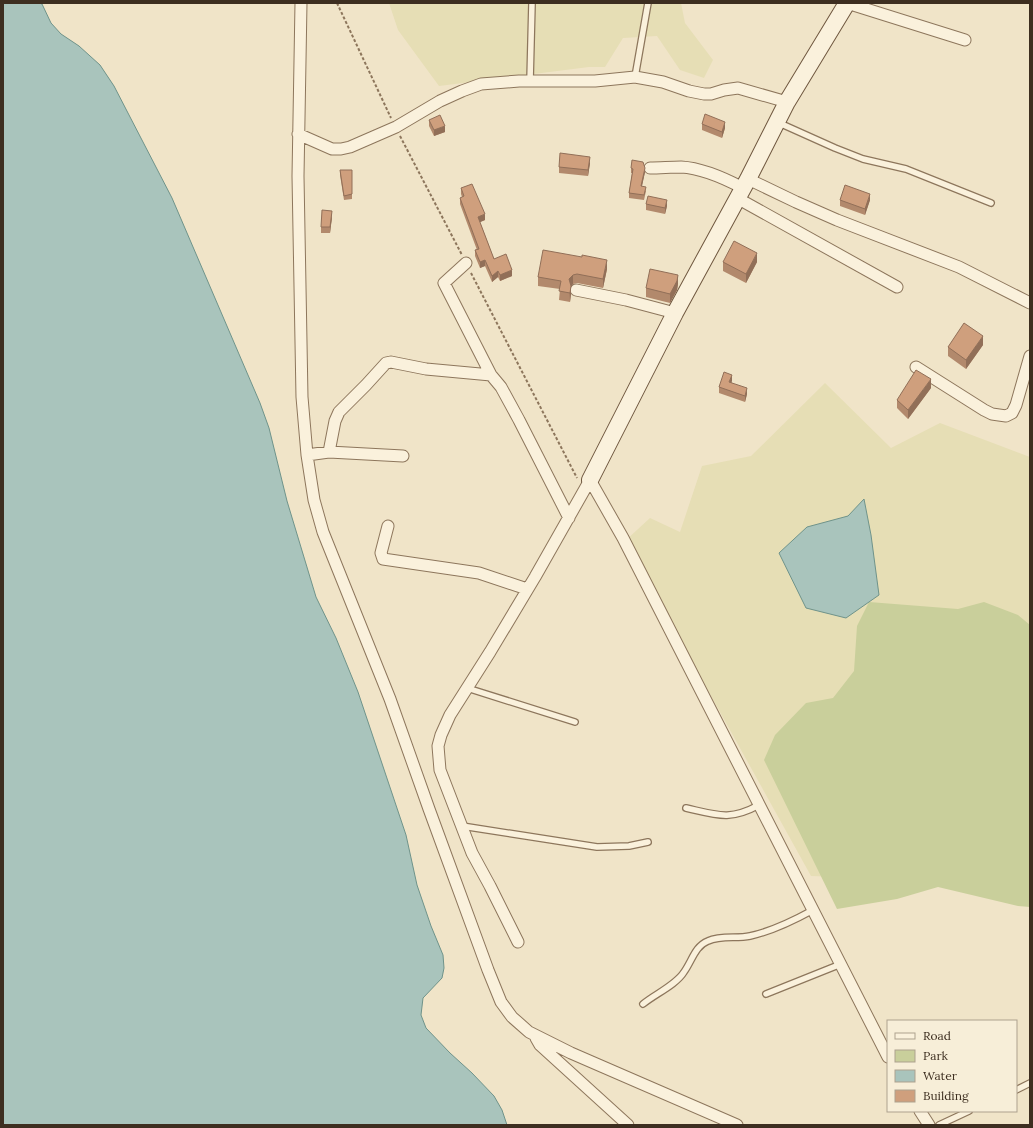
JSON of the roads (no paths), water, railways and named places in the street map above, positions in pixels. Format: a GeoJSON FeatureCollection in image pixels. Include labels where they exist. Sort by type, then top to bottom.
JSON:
{"type":"FeatureCollection","features":[{"type":"Feature","properties":{"kind":"street"},"geometry":{"type":"LineString","coordinates":[[301,3],[298,176],[302,397],[307,455],[314,500],[323,532],[390,699],[488,970],[501,1002],[512,1018],[536,1036],[577,1056],[737,1125]]}},
{"type":"Feature","properties":{"kind":"street"},"geometry":{"type":"LineString","coordinates":[[518,942],[472,853],[440,770],[438,746],[450,715],[527,589],[587,486],[674,312],[743,188],[787,102],[847,3],[965,40]]}},
{"type":"Feature","properties":{"kind":"street"},"geometry":{"type":"LineString","coordinates":[[298,134],[332,149],[350,147],[374,138],[396,127],[440,101],[481,84],[500,82],[595,82],[635,77],[663,82],[704,94],[711,94],[738,88],[787,102]]}},
{"type":"Feature","properties":{"kind":"street"},"geometry":{"type":"LineString","coordinates":[[650,168],[690,168],[728,180],[743,188],[897,287]]}},
{"type":"Feature","properties":{"kind":"street"},"geometry":{"type":"LineString","coordinates":[[743,188],[796,202],[837,220],[959,267],[1000,287],[1030,304]]}},
{"type":"Feature","properties":{"kind":"street"},"geometry":{"type":"LineString","coordinates":[[466,263],[444,283],[491,375],[500,387],[519,420],[569,518]]}},
{"type":"Feature","properties":{"kind":"street"},"geometry":{"type":"LineString","coordinates":[[576,290],[674,312]]}},
{"type":"Feature","properties":{"kind":"street"},"geometry":{"type":"LineString","coordinates":[[916,367],[984,410],[992,414],[1006,416],[1012,413],[1016,406],[1030,356]]}},
{"type":"Feature","properties":{"kind":"street"},"geometry":{"type":"LineString","coordinates":[[329,452],[335,421],[339,412],[386,363],[391,362],[426,369],[491,375]]}},
{"type":"Feature","properties":{"kind":"street"},"geometry":{"type":"LineString","coordinates":[[307,455],[329,452],[403,456]]}},
{"type":"Feature","properties":{"kind":"street"},"geometry":{"type":"LineString","coordinates":[[587,486],[623,538],[887,1052]]}},
{"type":"Feature","properties":{"kind":"street"},"geometry":{"type":"LineString","coordinates":[[388,526],[381,553],[383,559],[479,573],[527,589]]}},
{"type":"Feature","properties":{"kind":"street"},"geometry":{"type":"LineString","coordinates":[[536,1036],[540,1045],[628,1125]]}},
{"type":"Feature","properties":{"kind":"street"},"geometry":{"type":"LineString","coordinates":[[921,1112],[929,1125]]}},
{"type":"Feature","properties":{"kind":"lane"},"geometry":{"type":"LineString","coordinates":[[530,81],[532,3]]}},
{"type":"Feature","properties":{"kind":"lane"},"geometry":{"type":"LineString","coordinates":[[635,77],[648,3]]}},
{"type":"Feature","properties":{"kind":"lane"},"geometry":{"type":"LineString","coordinates":[[777,122],[856,156],[906,169],[991,203]]}},
{"type":"Feature","properties":{"kind":"lane"},"geometry":{"type":"LineString","coordinates":[[467,688],[575,722]]}},
{"type":"Feature","properties":{"kind":"lane"},"geometry":{"type":"LineString","coordinates":[[686,808],[730,816],[746,812],[759,805]]}},
{"type":"Feature","properties":{"kind":"lane"},"geometry":{"type":"LineString","coordinates":[[462,826],[598,847],[629,846],[648,842]]}},
{"type":"Feature","properties":{"kind":"lane"},"geometry":{"type":"LineString","coordinates":[[643,1004],[678,979],[694,954],[707,941],[716,938],[749,936],[762,933],[772,930],[813,910]]}},
{"type":"Feature","properties":{"kind":"lane"},"geometry":{"type":"LineString","coordinates":[[766,994],[841,964]]}},
{"type":"Feature","properties":{"kind":"lane"},"geometry":{"type":"LineString","coordinates":[[1017,1090],[1030,1083]]}},
{"type":"Feature","properties":{"kind":"lane"},"geometry":{"type":"LineString","coordinates":[[939,1125],[967,1112]]}},
{"type":"Feature","properties":{"kind":"water"},"geometry":{"type":"Polygon","coordinates":[[[3,3],[42,4],[51,23],[61,34],[79,46],[100,65],[114,86],[172,198],[260,403],[269,428],[287,501],[316,597],[336,638],[358,692],[406,835],[417,885],[443,955],[444,968],[442,978],[423,998],[421,1015],[426,1028],[494,1096],[502,1110],[507,1125],[3,1125],[3,3]]]}},
{"type":"Feature","properties":{"kind":"water"},"geometry":{"type":"Polygon","coordinates":[[[864,499],[871,535],[879,595],[846,618],[806,608],[779,553],[807,527],[848,516],[864,499]]]}}]}
